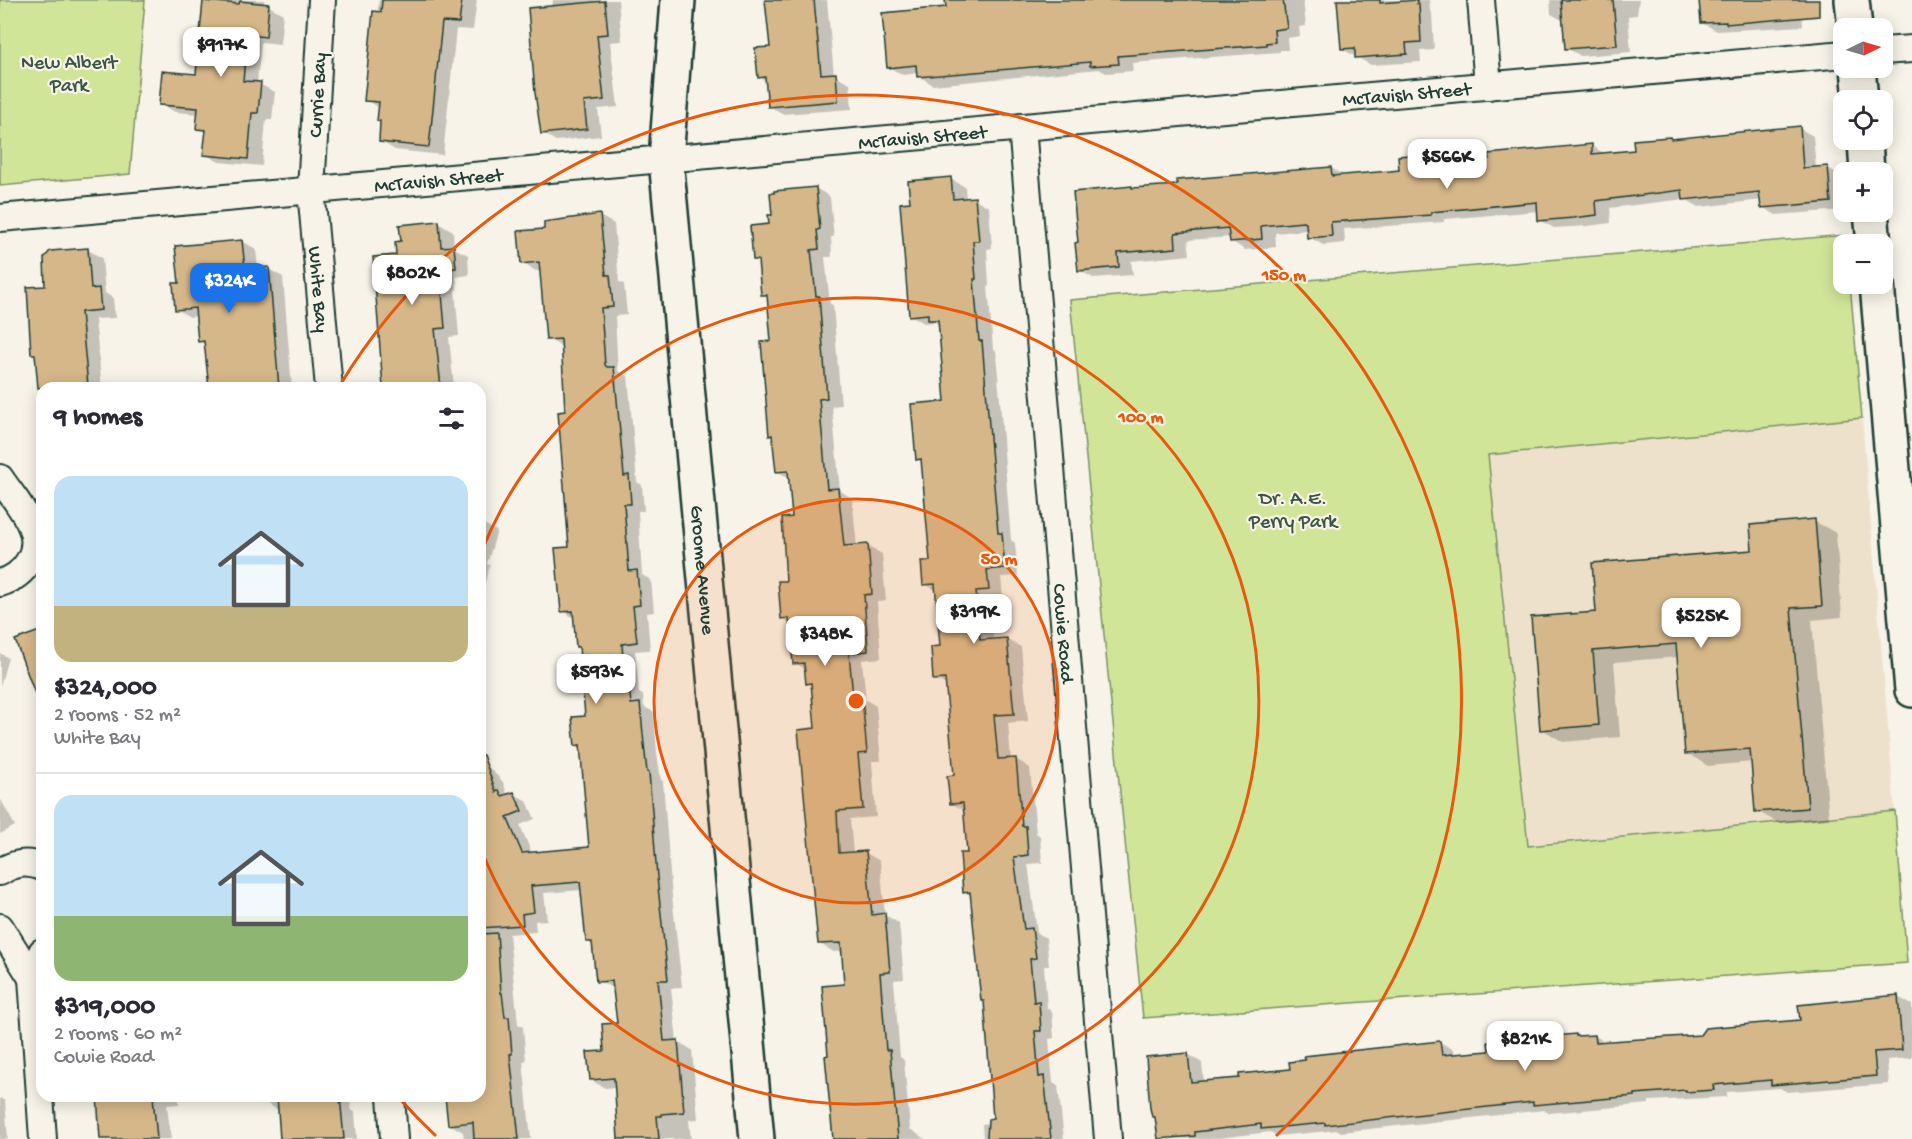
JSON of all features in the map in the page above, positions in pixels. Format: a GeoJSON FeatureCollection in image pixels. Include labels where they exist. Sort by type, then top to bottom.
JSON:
{"type":"FeatureCollection","features":[{"type":"Feature","properties":{"kind":"street","name":"Currie Bay"},"geometry":{"type":"LineString","coordinates":[[311,190],[322,0]]}},
{"type":"Feature","properties":{"kind":"street","name":"Groome Avenue"},"geometry":{"type":"LineString","coordinates":[[678,0],[666,159],[757,1139]]}},
{"type":"Feature","properties":{"kind":"street"},"geometry":{"type":"LineString","coordinates":[[1481,0],[1488,86]]}},
{"type":"Feature","properties":{"kind":"street"},"geometry":{"type":"LineString","coordinates":[[1852,0],[1854,18]]}},
{"type":"Feature","properties":{"kind":"street"},"geometry":{"type":"LineString","coordinates":[[1893,50],[1912,49]]}},
{"type":"Feature","properties":{"kind":"street","name":"McTavish Street"},"geometry":{"type":"LineString","coordinates":[[0,218],[1833,55]]}},
{"type":"Feature","properties":{"kind":"street","name":"Cowie Road"},"geometry":{"type":"LineString","coordinates":[[1022,127],[1108,1139]]}},
{"type":"Feature","properties":{"kind":"street","name":"White Bay"},"geometry":{"type":"LineString","coordinates":[[311,190],[329,382]]}},
{"type":"Feature","properties":{"kind":"street"},"geometry":{"type":"LineString","coordinates":[[1878,294],[1912,690]]}},
{"type":"Feature","properties":{"kind":"street"},"geometry":{"type":"LineString","coordinates":[[0,478],[31,526],[34,552],[20,574],[9,581],[0,583]]}},
{"type":"Feature","properties":{"kind":"street"},"geometry":{"type":"LineString","coordinates":[[0,873],[10,866],[21,863],[36,865]]}},
{"type":"Feature","properties":{"kind":"street"},"geometry":{"type":"LineString","coordinates":[[0,927],[32,978]]}},
{"type":"Feature","properties":{"kind":"street"},"geometry":{"type":"LineString","coordinates":[[36,968],[32,978],[36,1032]]}},
{"type":"Feature","properties":{"kind":"street"},"geometry":{"type":"LineString","coordinates":[[41,1102],[44,1139]]}},
{"type":"Feature","properties":{"kind":"street"},"geometry":{"type":"LineString","coordinates":[[391,1102],[394,1139]]}},
{"type":"Feature","properties":{"kind":"shaded area"},"geometry":{"type":"Polygon","coordinates":[[[1862,418],[1895,811],[1527,846],[1488,455],[1862,418]]]}},
{"type":"Feature","properties":{"kind":"green space","name":"New Albert Park"},"geometry":{"type":"Polygon","coordinates":[[[0,0],[145,0],[130,174],[0,186],[0,0]]]}},
{"type":"Feature","properties":{"kind":"green space","name":"Dr. A.E. Perry Park"},"geometry":{"type":"Polygon","coordinates":[[[1833,236],[1833,294],[1851,294],[1862,418],[1488,455],[1528,846],[1895,811],[1907,963],[1143,1018],[1070,300],[1833,236]]]}},
{"type":"Feature","properties":{"kind":"building"},"geometry":{"type":"Polygon","coordinates":[[[382,0],[462,0],[459,23],[442,22],[429,147],[379,142],[380,121],[377,121],[379,102],[364,101],[373,11],[381,12],[382,0]]]}},
{"type":"Feature","properties":{"kind":"building"},"geometry":{"type":"Polygon","coordinates":[[[765,0],[814,0],[821,74],[836,73],[838,101],[768,107],[765,77],[758,78],[755,48],[770,47],[765,0]]]}},
{"type":"Feature","properties":{"kind":"building"},"geometry":{"type":"Polygon","coordinates":[[[945,0],[1283,0],[1287,28],[1274,30],[1275,42],[1266,43],[1266,45],[1118,56],[1119,64],[1090,66],[1090,62],[917,77],[916,65],[887,68],[882,13],[946,7],[945,0]]]}},
{"type":"Feature","properties":{"kind":"building"},"geometry":{"type":"Polygon","coordinates":[[[1337,0],[1380,0],[1380,3],[1417,0],[1421,42],[1406,43],[1407,54],[1355,58],[1355,48],[1341,49],[1337,0]]]}},
{"type":"Feature","properties":{"kind":"building"},"geometry":{"type":"Polygon","coordinates":[[[1561,0],[1613,0],[1617,45],[1565,49],[1561,0]]]}},
{"type":"Feature","properties":{"kind":"building"},"geometry":{"type":"Polygon","coordinates":[[[1699,0],[1819,0],[1819,16],[1726,24],[1726,22],[1701,23],[1699,0]]]}},
{"type":"Feature","properties":{"kind":"building"},"geometry":{"type":"Polygon","coordinates":[[[203,1],[269,4],[266,37],[247,35],[243,81],[261,82],[258,113],[252,113],[248,159],[203,155],[206,130],[196,129],[198,108],[159,105],[162,71],[196,74],[203,1]]]}},
{"type":"Feature","properties":{"kind":"building"},"geometry":{"type":"Polygon","coordinates":[[[605,1],[608,34],[597,35],[604,100],[584,102],[587,129],[541,134],[528,8],[605,1]]]}},
{"type":"Feature","properties":{"kind":"building"},"geometry":{"type":"Polygon","coordinates":[[[1800,126],[1803,168],[1828,166],[1831,202],[1761,208],[1759,192],[1683,200],[1682,190],[1596,201],[1597,215],[1538,221],[1537,202],[1431,212],[1431,215],[1331,222],[1332,236],[1307,238],[1306,223],[1303,222],[1261,226],[1262,239],[1230,242],[1228,228],[1175,233],[1176,248],[1118,253],[1119,267],[1078,271],[1075,243],[1078,242],[1073,192],[1132,186],[1132,188],[1177,185],[1177,180],[1331,167],[1332,176],[1390,171],[1399,170],[1398,156],[1431,153],[1432,164],[1489,159],[1488,154],[1592,144],[1592,154],[1634,150],[1633,140],[1670,137],[1671,139],[1800,126]]]}},
{"type":"Feature","properties":{"kind":"building"},"geometry":{"type":"Polygon","coordinates":[[[951,177],[953,199],[975,197],[979,241],[973,241],[976,279],[974,279],[979,341],[982,341],[998,533],[1002,533],[1005,568],[987,570],[989,590],[976,591],[980,640],[1007,638],[1014,714],[994,715],[998,759],[1016,758],[1022,826],[1026,826],[1028,855],[1014,857],[1024,929],[1032,928],[1036,958],[1030,959],[1034,1002],[1039,1001],[1041,1031],[1035,1031],[1039,1077],[1044,1076],[1051,1139],[987,1139],[988,1119],[993,1118],[984,1001],[981,1001],[970,892],[963,893],[960,853],[967,853],[963,803],[950,804],[947,776],[954,775],[945,679],[933,680],[931,647],[940,646],[935,584],[923,585],[921,561],[930,561],[921,459],[916,460],[911,404],[945,401],[938,320],[928,320],[928,314],[909,316],[900,203],[910,202],[908,181],[951,177]]]}},
{"type":"Feature","properties":{"kind":"building"},"geometry":{"type":"Polygon","coordinates":[[[816,187],[820,229],[817,230],[819,249],[811,250],[816,296],[819,296],[827,398],[819,399],[827,489],[838,488],[844,546],[868,544],[872,594],[864,595],[868,651],[849,653],[853,697],[862,697],[867,753],[858,754],[863,809],[837,811],[839,853],[866,851],[872,915],[885,913],[890,972],[880,973],[886,1050],[890,1050],[898,1139],[833,1139],[825,1056],[828,1055],[822,986],[844,984],[841,943],[818,944],[798,730],[815,728],[811,683],[806,684],[804,663],[793,664],[789,618],[781,619],[778,581],[786,581],[782,518],[792,517],[788,471],[776,472],[772,435],[769,436],[761,342],[771,341],[767,295],[761,295],[758,260],[753,260],[750,226],[769,224],[768,215],[772,215],[770,193],[816,187]]]}},
{"type":"Feature","properties":{"kind":"building"},"geometry":{"type":"Polygon","coordinates":[[[600,214],[606,275],[610,275],[613,307],[601,308],[605,365],[614,367],[624,476],[629,475],[631,504],[624,504],[629,571],[637,570],[640,605],[633,606],[637,642],[622,644],[625,686],[629,686],[631,704],[640,703],[647,772],[649,772],[668,980],[658,980],[664,1041],[678,1040],[684,1112],[657,1116],[659,1139],[618,1139],[614,1078],[590,1080],[587,1052],[604,1051],[602,1024],[617,1023],[612,981],[596,982],[592,942],[586,942],[580,882],[531,886],[534,912],[522,914],[523,925],[486,928],[486,764],[496,792],[499,790],[502,796],[514,792],[522,811],[507,817],[522,853],[589,847],[580,745],[575,746],[572,717],[585,716],[579,647],[576,647],[573,611],[561,612],[555,548],[569,547],[558,412],[565,411],[561,339],[546,340],[539,262],[521,264],[518,231],[544,229],[544,222],[600,214]]]}},
{"type":"Feature","properties":{"kind":"building"},"geometry":{"type":"Polygon","coordinates":[[[439,221],[441,247],[454,246],[456,268],[443,269],[444,282],[441,282],[445,328],[435,329],[440,382],[383,382],[373,257],[396,255],[395,242],[401,241],[399,225],[439,221]]]}},
{"type":"Feature","properties":{"kind":"building"},"geometry":{"type":"Polygon","coordinates":[[[242,240],[245,269],[269,267],[279,382],[208,382],[204,341],[198,342],[195,308],[175,310],[173,283],[179,283],[175,246],[242,240]]]}},
{"type":"Feature","properties":{"kind":"building"},"geometry":{"type":"Polygon","coordinates":[[[88,248],[91,289],[99,288],[101,310],[81,312],[88,382],[37,382],[35,354],[31,354],[27,287],[45,286],[44,258],[50,251],[88,248]]]}},
{"type":"Feature","properties":{"kind":"building"},"geometry":{"type":"Polygon","coordinates":[[[1815,519],[1822,606],[1791,608],[1808,808],[1755,812],[1750,749],[1685,754],[1676,644],[1593,651],[1599,725],[1540,730],[1531,617],[1596,612],[1592,563],[1752,550],[1750,525],[1815,519]]]}},
{"type":"Feature","properties":{"kind":"building"},"geometry":{"type":"Polygon","coordinates":[[[36,632],[36,696],[15,640],[36,632]]]}},
{"type":"Feature","properties":{"kind":"building"},"geometry":{"type":"Polygon","coordinates":[[[497,933],[501,993],[505,1017],[509,1017],[512,1054],[510,1054],[519,1139],[474,1139],[473,1122],[448,1125],[446,1102],[486,1102],[486,934],[497,933]]]}},
{"type":"Feature","properties":{"kind":"building"},"geometry":{"type":"Polygon","coordinates":[[[1898,995],[1902,1050],[1874,1052],[1876,1076],[1771,1085],[1771,1080],[1713,1085],[1714,1090],[1635,1094],[1635,1096],[1533,1105],[1533,1102],[1325,1125],[1325,1123],[1261,1129],[1261,1124],[1195,1132],[1195,1136],[1158,1139],[1155,1117],[1152,1117],[1150,1108],[1146,1057],[1188,1053],[1191,1082],[1239,1078],[1239,1074],[1290,1069],[1289,1062],[1305,1060],[1304,1056],[1440,1041],[1442,1055],[1489,1051],[1488,1042],[1576,1034],[1576,1036],[1595,1035],[1596,1042],[1700,1035],[1705,1028],[1800,1020],[1798,1005],[1898,995]]]}},
{"type":"Feature","properties":{"kind":"building"},"geometry":{"type":"Polygon","coordinates":[[[97,1102],[154,1102],[157,1139],[100,1139],[97,1102]]]}},
{"type":"Feature","properties":{"kind":"building"},"geometry":{"type":"Polygon","coordinates":[[[277,1102],[341,1102],[344,1139],[280,1139],[277,1102]]]}}]}
